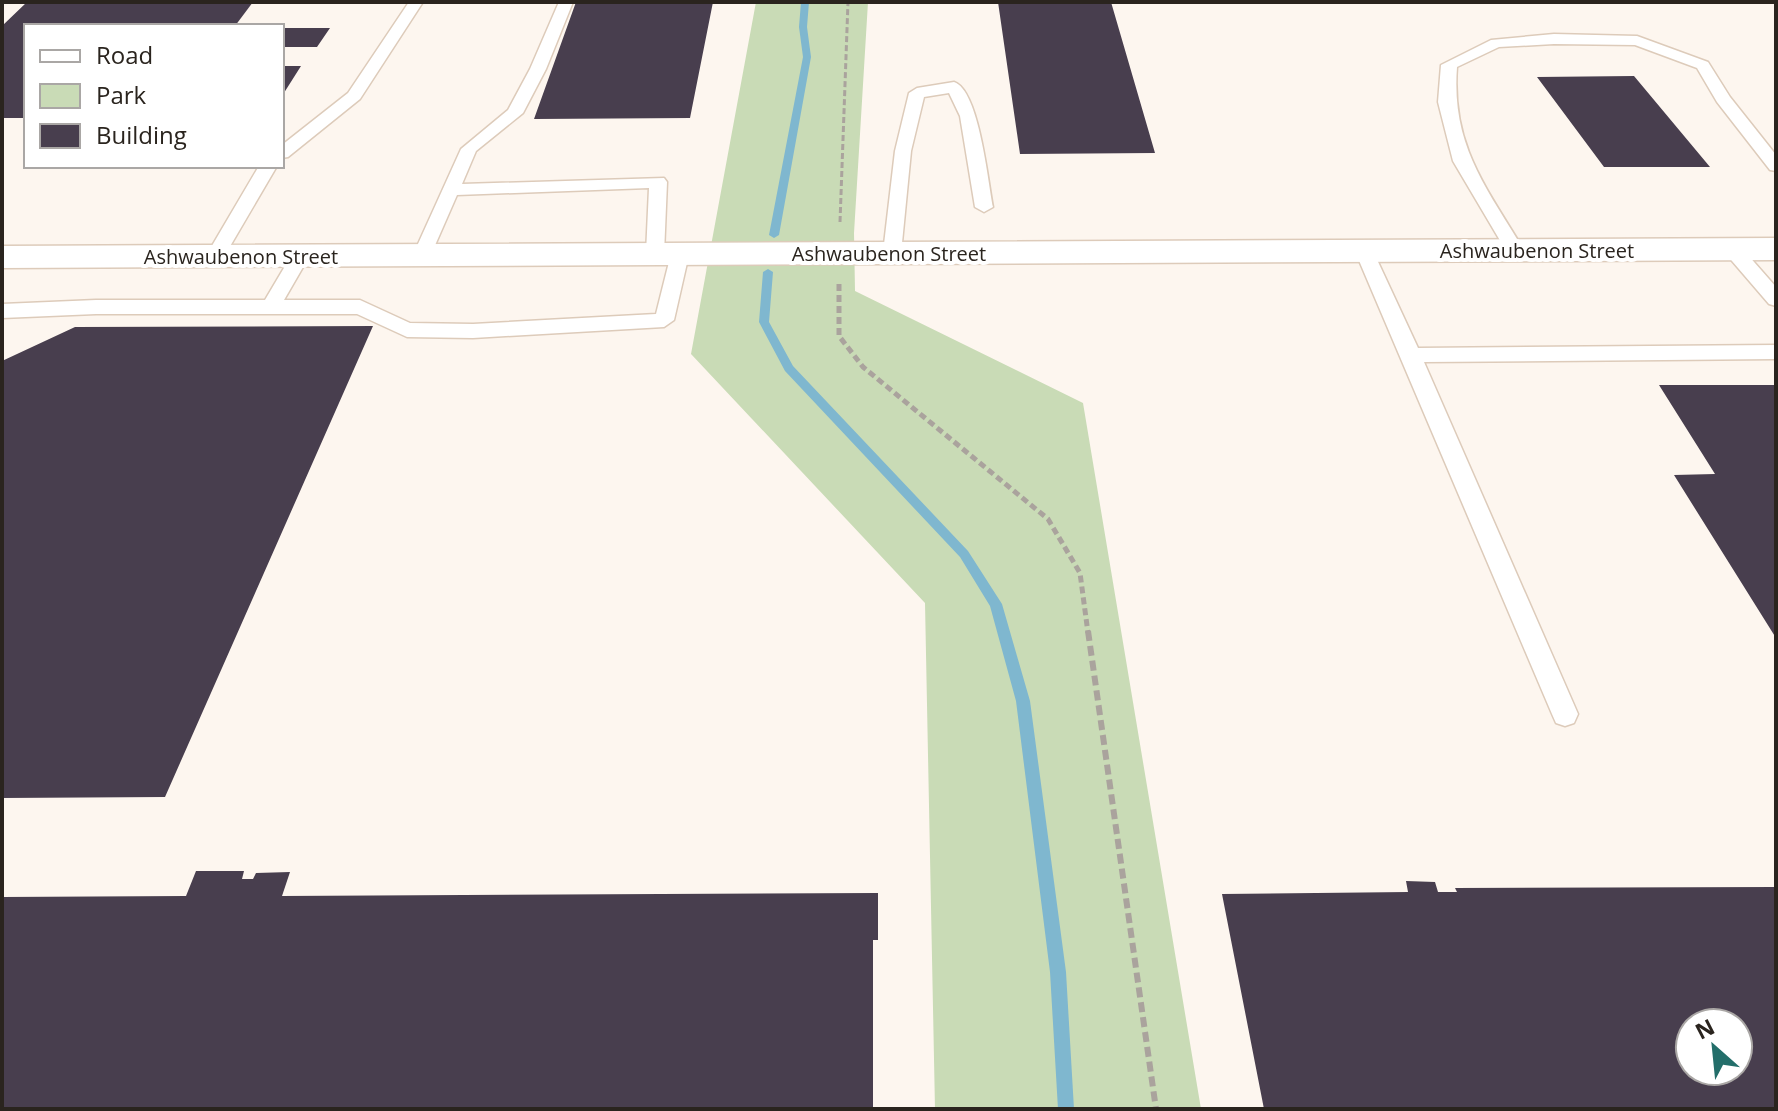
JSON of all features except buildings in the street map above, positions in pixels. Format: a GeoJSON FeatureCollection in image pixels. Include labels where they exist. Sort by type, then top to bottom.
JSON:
{"type":"FeatureCollection","features":[{"type":"Feature","properties":{"kind":"street","name":"Ashwaubenon Street"},"geometry":{"type":"LineString","coordinates":[[2,257],[1776,249]]}},
{"type":"Feature","properties":{"kind":"lane"},"geometry":{"type":"LineString","coordinates":[[284,151],[354,96],[416,2]]}},
{"type":"Feature","properties":{"kind":"lane"},"geometry":{"type":"LineString","coordinates":[[422,255],[469,149],[515,113],[538,69],[566,2]]}},
{"type":"Feature","properties":{"kind":"lane"},"geometry":{"type":"LineString","coordinates":[[1515,250],[1462,161],[1446,102],[1449,65],[1496,43],[1554,39],[1637,41],[1703,65],[1723,99],[1776,166]]}},
{"type":"Feature","properties":{"kind":"lane"},"geometry":{"type":"LineString","coordinates":[[892,253],[903,151],[917,93],[954,87],[968,116],[984,207]]}},
{"type":"Feature","properties":{"kind":"lane"},"geometry":{"type":"LineString","coordinates":[[215,256],[267,168]]}},
{"type":"Feature","properties":{"kind":"lane"},"geometry":{"type":"LineString","coordinates":[[2,311],[96,307],[360,307],[407,330],[473,331],[664,320],[668,254],[658,182],[451,190]]}},
{"type":"Feature","properties":{"kind":"lane"},"geometry":{"type":"LineString","coordinates":[[1733,250],[1776,299]]}},
{"type":"Feature","properties":{"kind":"lane"},"geometry":{"type":"LineString","coordinates":[[1364,251],[1565,714]]}},
{"type":"Feature","properties":{"kind":"lane"},"geometry":{"type":"LineString","coordinates":[[270,308],[301,255]]}},
{"type":"Feature","properties":{"kind":"lane"},"geometry":{"type":"LineString","coordinates":[[1411,355],[1776,352]]}},
{"type":"Feature","properties":{"kind":"path"},"geometry":{"type":"LineString","coordinates":[[848,2],[839,336],[863,367],[1048,519],[1080,573],[1156,1109]]}},
{"type":"Feature","properties":{"kind":"green space"},"geometry":{"type":"Polygon","coordinates":[[[756,2],[868,2],[854,233],[855,291],[1083,403],[1201,1109],[935,1109],[925,603],[691,354],[756,2]]]}},
{"type":"Feature","properties":{"kind":"waterway"},"geometry":{"type":"LineString","coordinates":[[774,235],[807,57],[803,27],[805,2]]}},
{"type":"Feature","properties":{"kind":"waterway"},"geometry":{"type":"LineString","coordinates":[[768,272],[764,322],[789,368],[964,554],[996,604],[1023,701],[1058,972],[1066,1109]]}}]}
